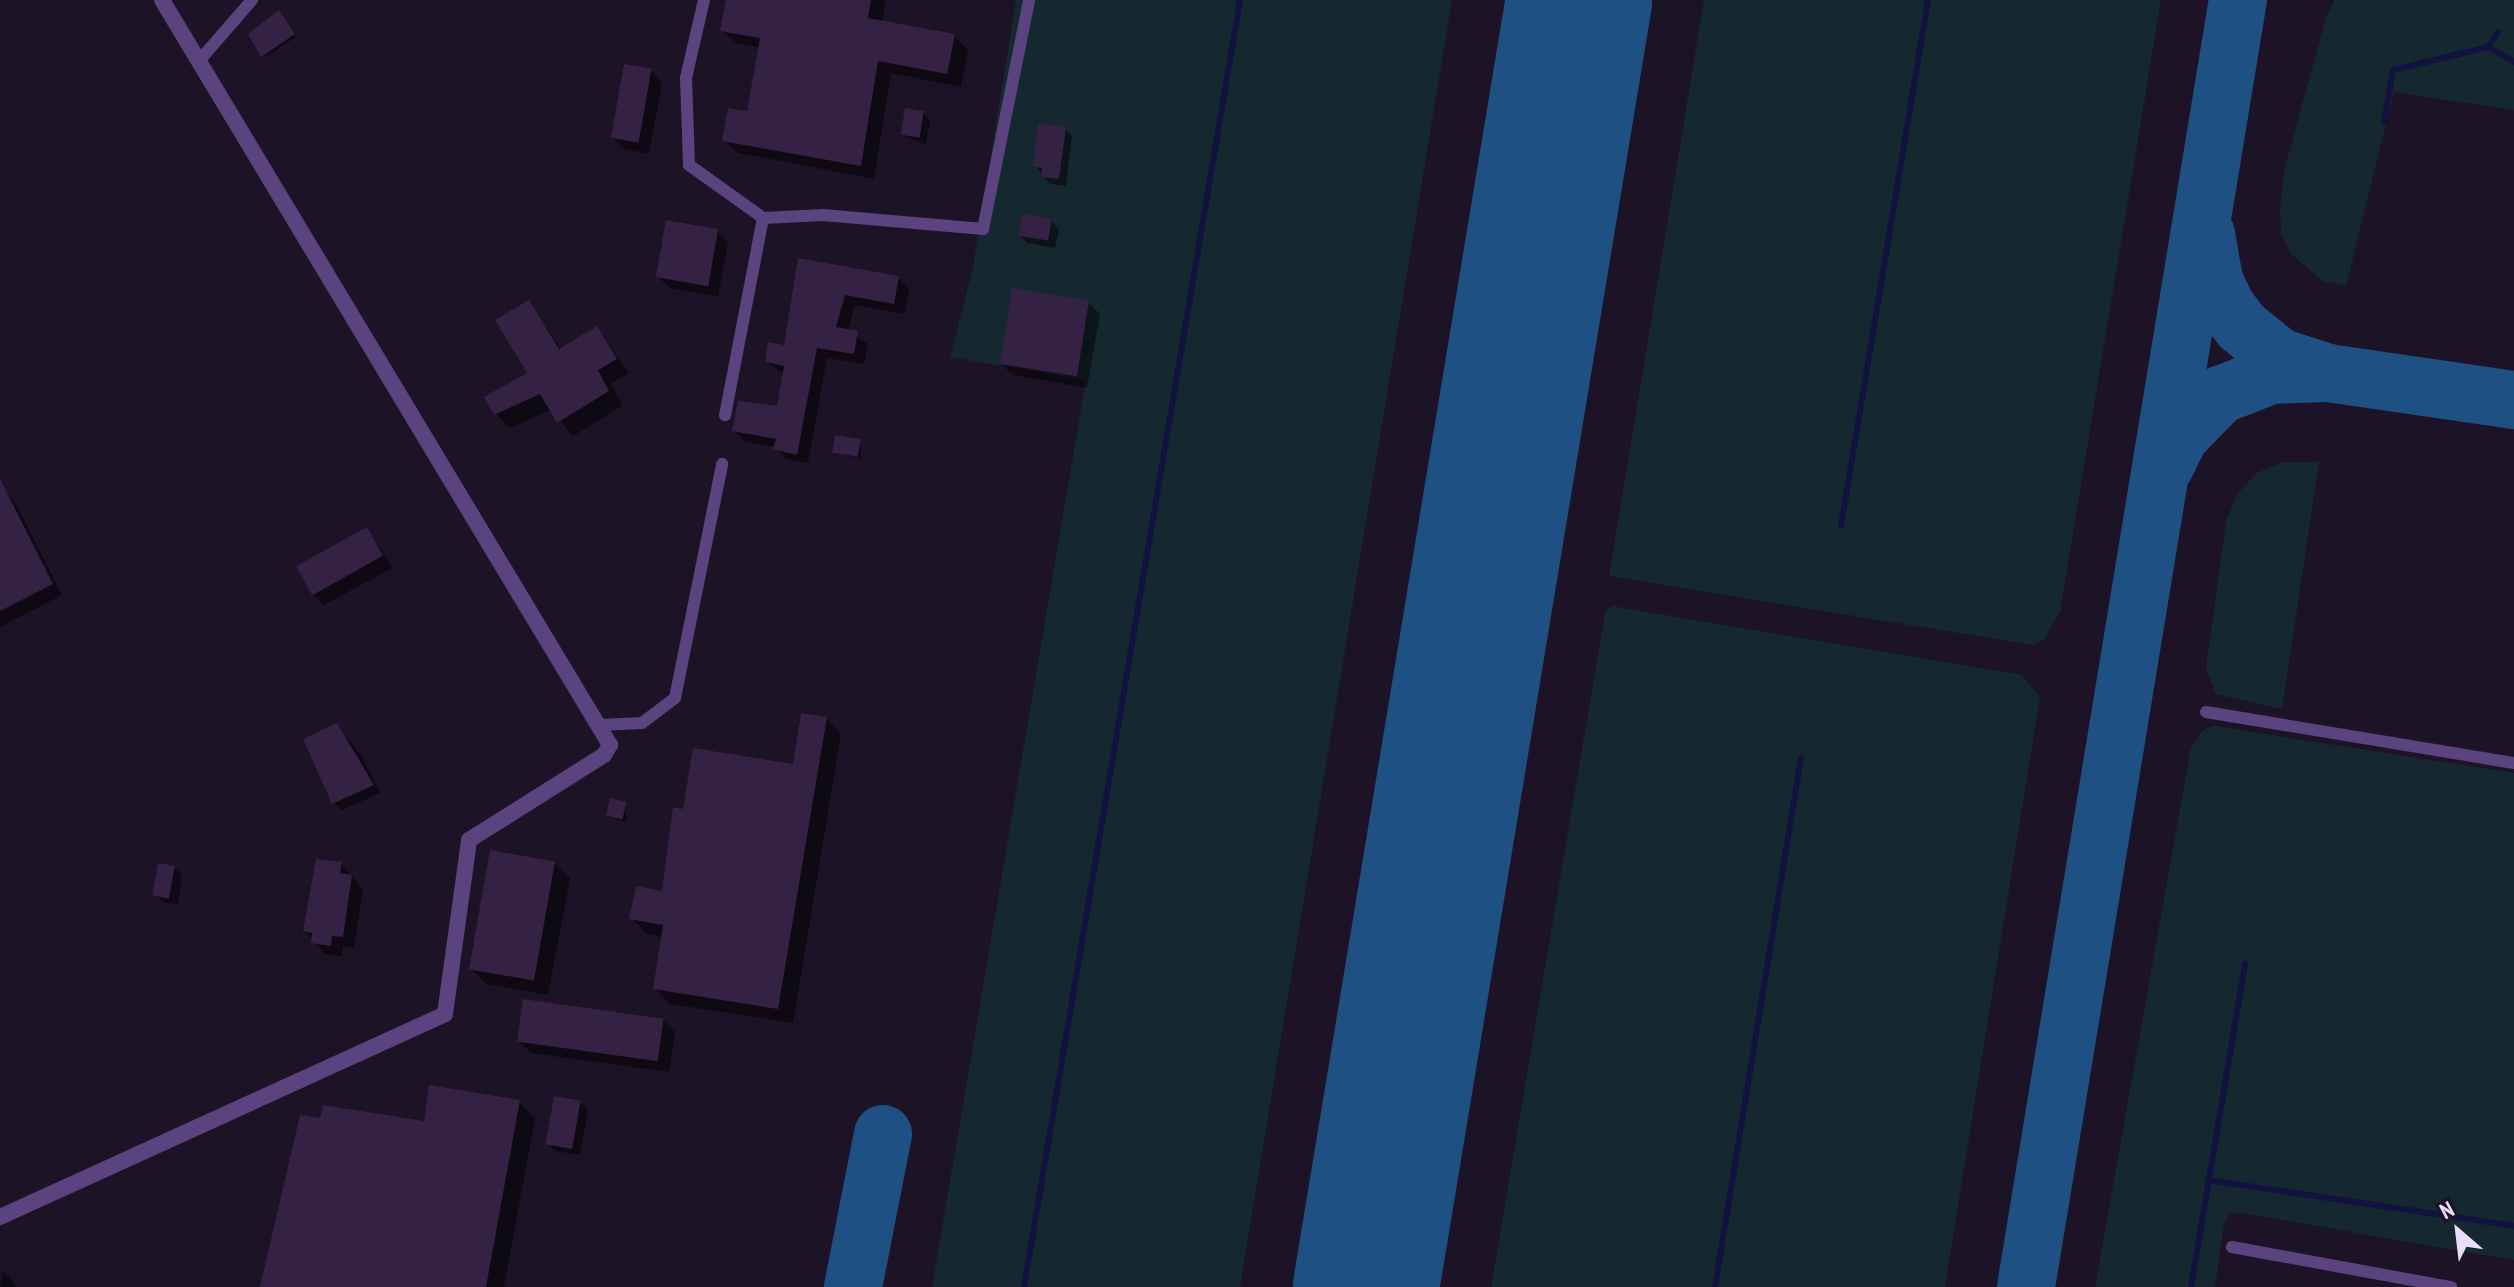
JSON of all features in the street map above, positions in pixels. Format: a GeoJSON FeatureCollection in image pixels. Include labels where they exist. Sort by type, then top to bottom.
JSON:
{"type":"FeatureCollection","features":[{"type":"Feature","properties":{"kind":"street"},"geometry":{"type":"LineString","coordinates":[[0,1217],[445,1014],[469,840],[604,755],[610,745],[601,725],[162,0]]}},
{"type":"Feature","properties":{"kind":"lane"},"geometry":{"type":"LineString","coordinates":[[199,61],[252,0]]}},
{"type":"Feature","properties":{"kind":"lane"},"geometry":{"type":"LineString","coordinates":[[704,0],[686,78],[689,165],[763,218],[823,215],[983,229],[1029,0]]}},
{"type":"Feature","properties":{"kind":"lane"},"geometry":{"type":"LineString","coordinates":[[725,415],[763,218]]}},
{"type":"Feature","properties":{"kind":"lane"},"geometry":{"type":"LineString","coordinates":[[601,725],[642,723],[675,698],[682,683],[722,464]]}},
{"type":"Feature","properties":{"kind":"lane"},"geometry":{"type":"LineString","coordinates":[[2206,712],[2514,763]]}},
{"type":"Feature","properties":{"kind":"lane"},"geometry":{"type":"LineString","coordinates":[[2232,1247],[2451,1287]]}},
{"type":"Feature","properties":{"kind":"shaded area"},"geometry":{"type":"Polygon","coordinates":[[[1016,0],[1452,0],[1240,1287],[932,1287],[1086,380],[950,357],[973,267],[1016,0]]]}},
{"type":"Feature","properties":{"kind":"shaded area"},"geometry":{"type":"Polygon","coordinates":[[[1704,0],[2161,0],[2060,612],[2044,640],[2032,645],[1609,576],[1704,0]]]}},
{"type":"Feature","properties":{"kind":"shaded area"},"geometry":{"type":"Polygon","coordinates":[[[2335,0],[2514,0],[2514,110],[2394,92],[2346,286],[2323,281],[2291,254],[2281,233],[2280,208],[2284,171],[2327,14],[2335,0]]]}},
{"type":"Feature","properties":{"kind":"shaded area"},"geometry":{"type":"Polygon","coordinates":[[[2282,462],[2319,462],[2282,709],[2216,694],[2206,668],[2226,522],[2237,494],[2257,473],[2282,462]]]}},
{"type":"Feature","properties":{"kind":"shaded area"},"geometry":{"type":"Polygon","coordinates":[[[1612,606],[2022,675],[2040,697],[1945,1287],[1491,1287],[1605,613],[1612,606]]]}},
{"type":"Feature","properties":{"kind":"shaded area"},"geometry":{"type":"Polygon","coordinates":[[[2214,726],[2514,773],[2514,1260],[2241,1213],[2230,1214],[2224,1225],[2215,1287],[2095,1287],[2191,747],[2203,730],[2214,726]]]}},
{"type":"Feature","properties":{"kind":"building"},"geometry":{"type":"Polygon","coordinates":[[[726,0],[871,0],[868,18],[955,34],[947,74],[878,61],[861,166],[722,141],[728,108],[747,111],[760,38],[720,31],[726,0]]]}},
{"type":"Feature","properties":{"kind":"building"},"geometry":{"type":"Polygon","coordinates":[[[279,10],[295,34],[261,57],[248,34],[279,10]]]}},
{"type":"Feature","properties":{"kind":"building"},"geometry":{"type":"Polygon","coordinates":[[[624,64],[652,69],[639,143],[611,138],[624,64]]]}},
{"type":"Feature","properties":{"kind":"building"},"geometry":{"type":"Polygon","coordinates":[[[905,108],[924,111],[920,138],[901,135],[905,108]]]}},
{"type":"Feature","properties":{"kind":"building"},"geometry":{"type":"Polygon","coordinates":[[[1038,123],[1066,127],[1059,179],[1041,177],[1042,168],[1033,167],[1038,123]]]}},
{"type":"Feature","properties":{"kind":"building"},"geometry":{"type":"Polygon","coordinates":[[[1022,214],[1052,219],[1048,240],[1019,236],[1022,214]]]}},
{"type":"Feature","properties":{"kind":"building"},"geometry":{"type":"Polygon","coordinates":[[[666,220],[718,229],[708,286],[656,277],[666,220]]]}},
{"type":"Feature","properties":{"kind":"building"},"geometry":{"type":"Polygon","coordinates":[[[798,258],[899,276],[894,304],[845,295],[836,327],[858,331],[854,354],[817,348],[797,455],[773,449],[776,439],[732,431],[738,401],[777,406],[784,366],[765,362],[768,342],[784,345],[798,258]]]}},
{"type":"Feature","properties":{"kind":"building"},"geometry":{"type":"Polygon","coordinates":[[[1012,288],[1089,300],[1077,376],[1000,364],[1012,288]]]}},
{"type":"Feature","properties":{"kind":"building"},"geometry":{"type":"Polygon","coordinates":[[[529,300],[559,349],[597,326],[617,359],[598,370],[609,391],[557,423],[540,394],[494,415],[484,397],[527,373],[495,320],[529,300]]]}},
{"type":"Feature","properties":{"kind":"building"},"geometry":{"type":"Polygon","coordinates":[[[835,435],[861,439],[858,457],[832,453],[835,435]]]}},
{"type":"Feature","properties":{"kind":"building"},"geometry":{"type":"Polygon","coordinates":[[[0,479],[53,584],[0,611],[0,479]]]}},
{"type":"Feature","properties":{"kind":"building"},"geometry":{"type":"Polygon","coordinates":[[[367,527],[383,556],[312,595],[296,566],[367,527]]]}},
{"type":"Feature","properties":{"kind":"building"},"geometry":{"type":"Polygon","coordinates":[[[801,713],[827,717],[778,1009],[653,989],[663,925],[629,919],[636,886],[662,891],[673,807],[683,809],[693,748],[793,764],[801,713]]]}},
{"type":"Feature","properties":{"kind":"building"},"geometry":{"type":"Polygon","coordinates":[[[337,723],[374,785],[332,804],[303,739],[337,723]]]}},
{"type":"Feature","properties":{"kind":"building"},"geometry":{"type":"Polygon","coordinates":[[[610,798],[627,802],[623,819],[606,816],[610,798]]]}},
{"type":"Feature","properties":{"kind":"building"},"geometry":{"type":"Polygon","coordinates":[[[490,850],[555,861],[534,981],[469,969],[490,850]]]}},
{"type":"Feature","properties":{"kind":"building"},"geometry":{"type":"Polygon","coordinates":[[[316,859],[342,862],[340,873],[352,875],[343,937],[332,936],[331,946],[311,943],[312,933],[303,931],[316,859]]]}},
{"type":"Feature","properties":{"kind":"building"},"geometry":{"type":"Polygon","coordinates":[[[158,863],[175,866],[169,898],[152,895],[158,863]]]}},
{"type":"Feature","properties":{"kind":"building"},"geometry":{"type":"Polygon","coordinates":[[[523,999],[664,1019],[658,1061],[517,1042],[523,999]]]}},
{"type":"Feature","properties":{"kind":"building"},"geometry":{"type":"Polygon","coordinates":[[[429,1085],[520,1100],[486,1287],[260,1287],[300,1115],[320,1118],[323,1105],[424,1121],[429,1085]]]}},
{"type":"Feature","properties":{"kind":"building"},"geometry":{"type":"Polygon","coordinates":[[[554,1096],[581,1101],[572,1149],[545,1144],[554,1096]]]}},
{"type":"Feature","properties":{"kind":"waterway"},"geometry":{"type":"LineString","coordinates":[[1024,1287],[1240,0]]}},
{"type":"Feature","properties":{"kind":"waterway"},"geometry":{"type":"LineString","coordinates":[[1841,526],[1928,0]]}},
{"type":"Feature","properties":{"kind":"waterway"},"geometry":{"type":"LineString","coordinates":[[2384,122],[2393,70],[2488,47],[2498,32]]}},
{"type":"Feature","properties":{"kind":"waterway"},"geometry":{"type":"LineString","coordinates":[[2488,47],[2514,62]]}},
{"type":"Feature","properties":{"kind":"waterway"},"geometry":{"type":"LineString","coordinates":[[1715,1287],[1801,758]]}},
{"type":"Feature","properties":{"kind":"waterway"},"geometry":{"type":"LineString","coordinates":[[2191,1287],[2245,963]]}},
{"type":"Feature","properties":{"kind":"waterway"},"geometry":{"type":"LineString","coordinates":[[2208,1180],[2514,1226]]}},
{"type":"Feature","properties":{"kind":"taxiway"},"geometry":{"type":"LineString","coordinates":[[2026,1287],[2238,0]]}},
{"type":"Feature","properties":{"kind":"taxiway"},"geometry":{"type":"LineString","coordinates":[[2206,234],[2214,280],[2226,306],[2241,326],[2279,357],[2328,373],[2514,400]]}},
{"type":"Feature","properties":{"kind":"taxiway"},"geometry":{"type":"LineString","coordinates":[[2165,466],[2179,437],[2220,395],[2271,375],[2323,373]]}},
{"type":"Feature","properties":{"kind":"taxiway"},"geometry":{"type":"LineString","coordinates":[[853,1287],[883,1134]]}},
{"type":"Feature","properties":{"kind":"runway"},"geometry":{"type":"LineString","coordinates":[[1366,1287],[1579,0]]}}]}
